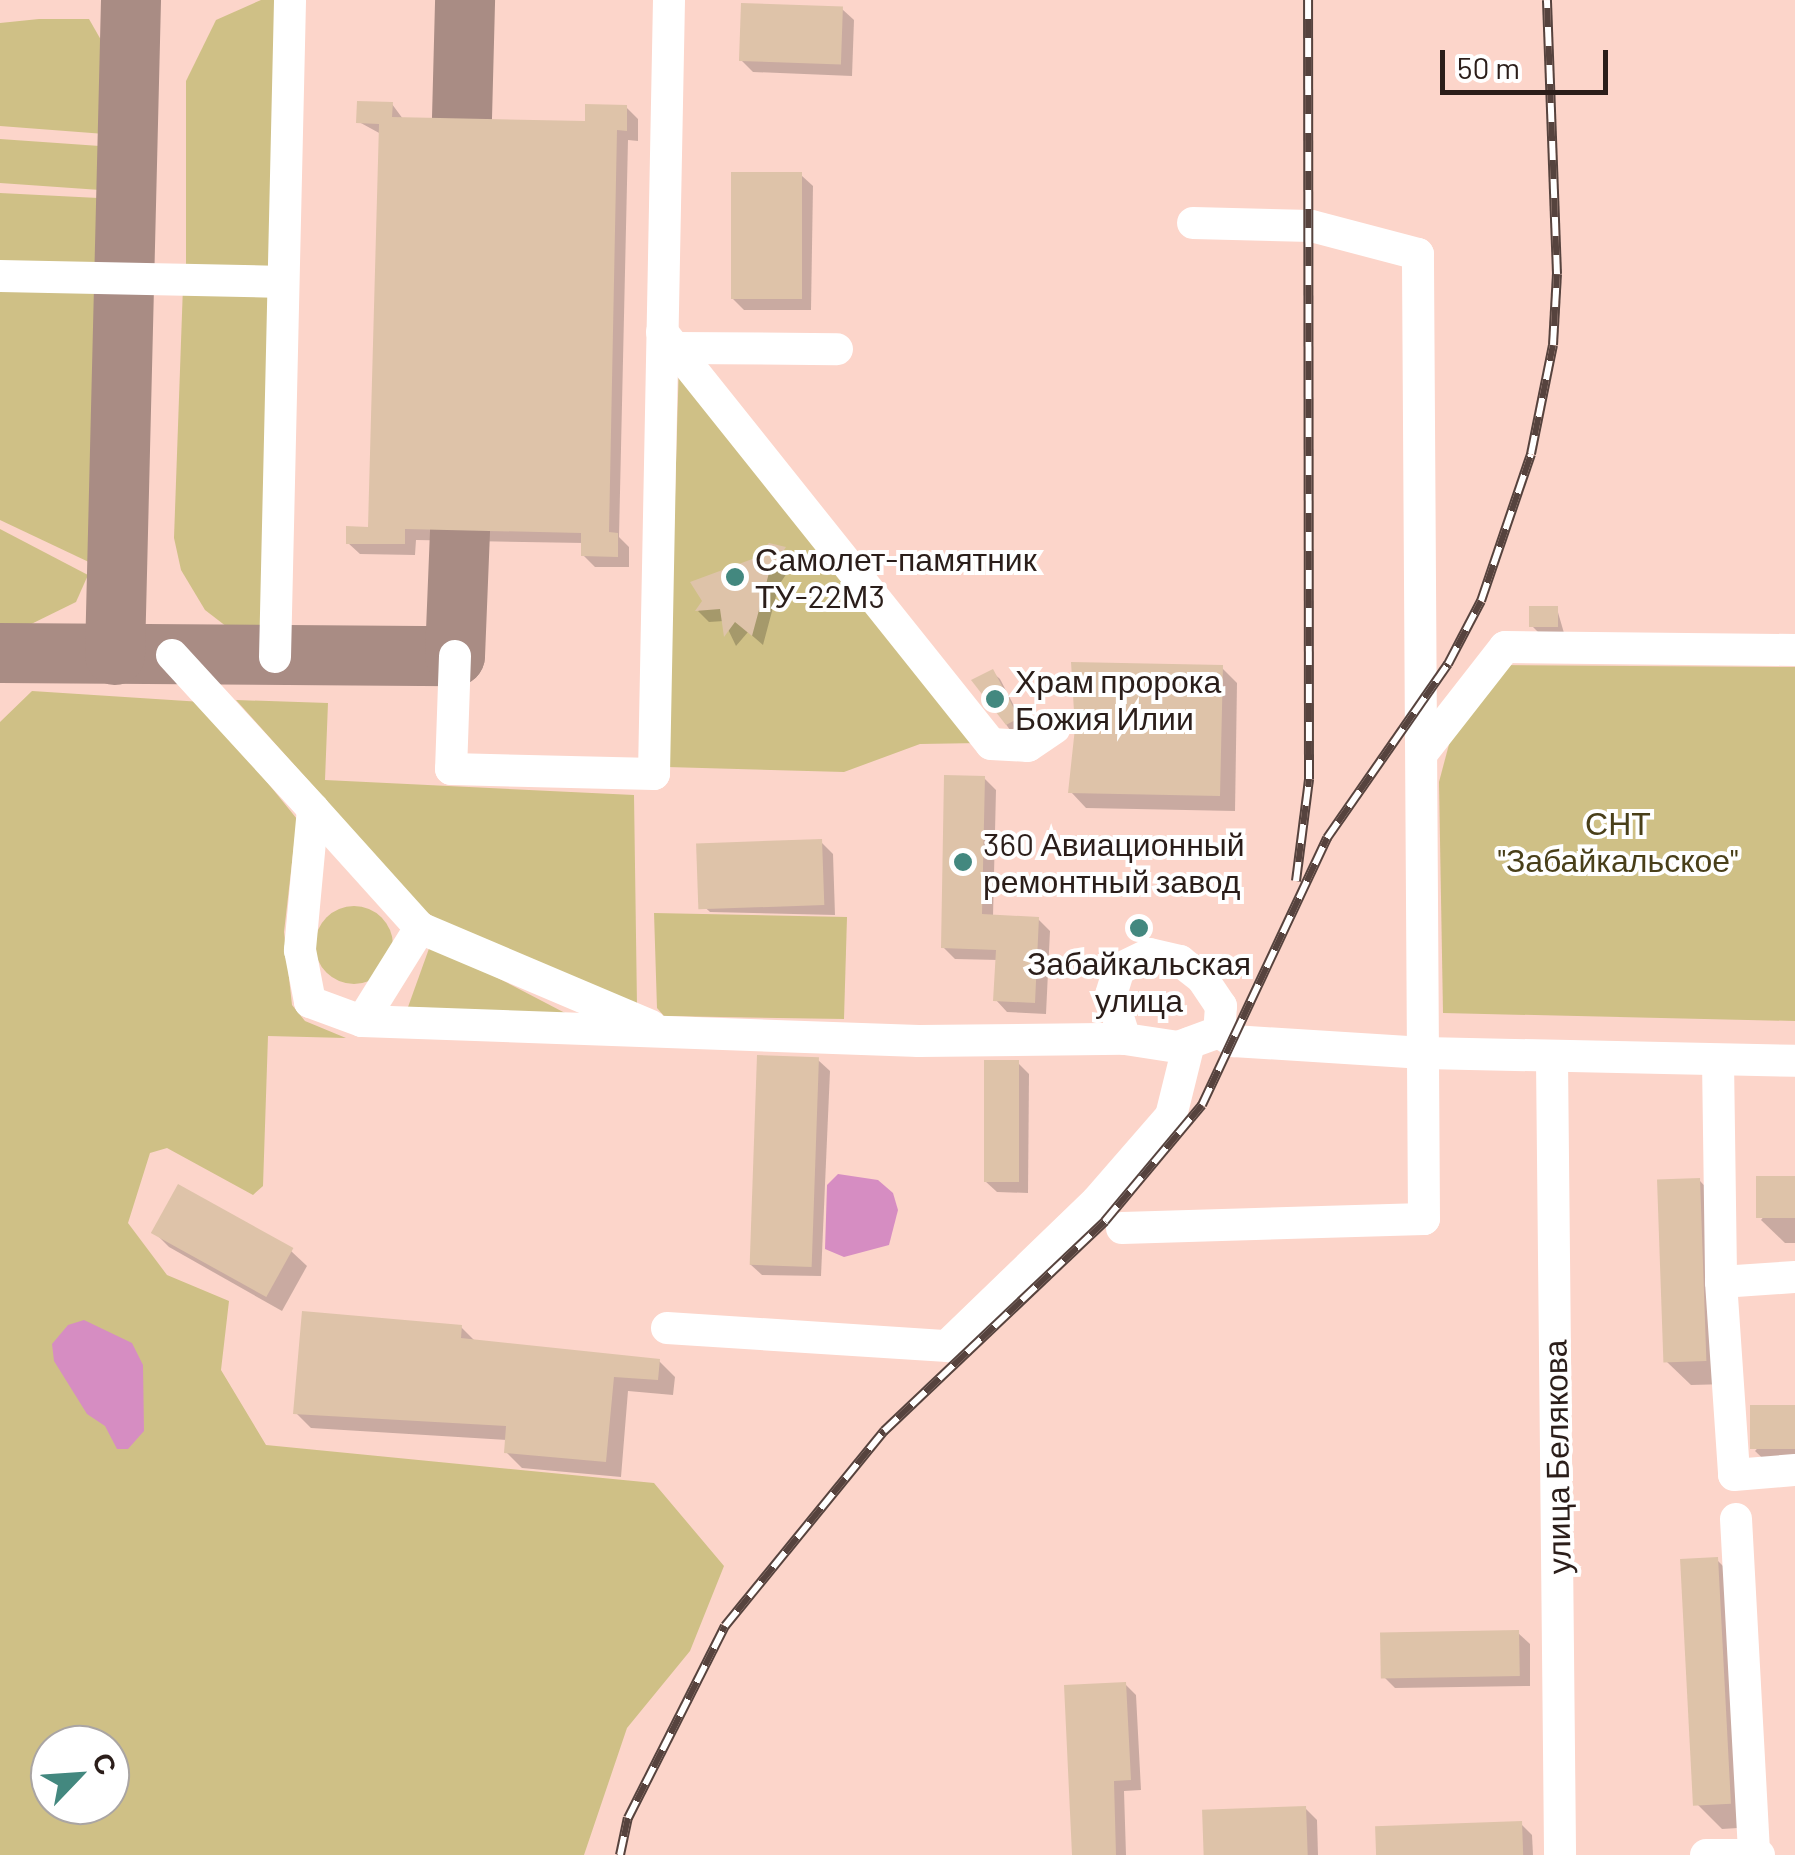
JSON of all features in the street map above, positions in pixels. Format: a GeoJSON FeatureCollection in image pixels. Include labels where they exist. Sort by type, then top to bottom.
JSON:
{"type":"FeatureCollection","features":[{"type":"Feature","properties":{"kind":"street"},"geometry":{"type":"LineString","coordinates":[[275,657],[290,0]]}},
{"type":"Feature","properties":{"kind":"street"},"geometry":{"type":"LineString","coordinates":[[456,656],[451,770],[654,774],[669,340],[668,0]]}},
{"type":"Feature","properties":{"kind":"street"},"geometry":{"type":"LineString","coordinates":[[1122,1228],[1424,1219],[1418,254],[1311,226],[1192,223]]}},
{"type":"Feature","properties":{"kind":"street"},"geometry":{"type":"LineString","coordinates":[[0,276],[284,282]]}},
{"type":"Feature","properties":{"kind":"street"},"geometry":{"type":"LineString","coordinates":[[669,340],[837,350]]}},
{"type":"Feature","properties":{"kind":"street"},"geometry":{"type":"LineString","coordinates":[[669,340],[992,744],[1028,746],[1055,728]]}},
{"type":"Feature","properties":{"kind":"street"},"geometry":{"type":"LineString","coordinates":[[1423,752],[1505,647],[1795,650]]}},
{"type":"Feature","properties":{"kind":"street"},"geometry":{"type":"LineString","coordinates":[[172,656],[420,928],[670,1034]]}},
{"type":"Feature","properties":{"kind":"street"},"geometry":{"type":"LineString","coordinates":[[313,809],[300,950],[310,1002],[362,1021],[670,1034],[1204,1037],[1552,1059],[1795,1061]]}},
{"type":"Feature","properties":{"kind":"street"},"geometry":{"type":"LineString","coordinates":[[362,1021],[420,928]]}},
{"type":"Feature","properties":{"kind":"street"},"geometry":{"type":"LineString","coordinates":[[668,1328],[947,1346],[1096,1201],[1171,1116],[1221,1006],[1202,978],[1180,962],[1150,954],[1118,968],[1111,996],[1125,1039]]}},
{"type":"Feature","properties":{"kind":"street","name":"улица Белякова"},"geometry":{"type":"LineString","coordinates":[[1552,1059],[1560,1855]]}},
{"type":"Feature","properties":{"kind":"street"},"geometry":{"type":"LineString","coordinates":[[1718,1060],[1721,1282],[1734,1474],[1795,1470]]}},
{"type":"Feature","properties":{"kind":"street"},"geometry":{"type":"LineString","coordinates":[[1721,1282],[1795,1277]]}},
{"type":"Feature","properties":{"kind":"street"},"geometry":{"type":"LineString","coordinates":[[1706,1855],[1756,1854],[1736,1519]]}},
{"type":"Feature","properties":{"kind":"green space"},"geometry":{"type":"Polygon","coordinates":[[[261,0],[279,0],[278,278],[186,275],[186,81],[216,20],[261,0]]]}},
{"type":"Feature","properties":{"kind":"green space"},"geometry":{"type":"Polygon","coordinates":[[[89,19],[121,75],[118,135],[0,126],[0,23],[89,19]]]}},
{"type":"Feature","properties":{"kind":"green space"},"geometry":{"type":"Polygon","coordinates":[[[0,139],[118,147],[115,191],[0,183],[0,139]]]}},
{"type":"Feature","properties":{"kind":"green space"},"geometry":{"type":"Polygon","coordinates":[[[0,193],[118,199],[115,260],[97,268],[0,268],[0,193]]]}},
{"type":"Feature","properties":{"kind":"green space"},"geometry":{"type":"Polygon","coordinates":[[[0,281],[114,295],[105,545],[93,564],[0,520],[0,281]]]}},
{"type":"Feature","properties":{"kind":"green space"},"geometry":{"type":"Polygon","coordinates":[[[183,286],[278,289],[263,635],[231,630],[205,610],[181,570],[174,538],[183,286]]]}},
{"type":"Feature","properties":{"kind":"green space"},"geometry":{"type":"Polygon","coordinates":[[[679,362],[980,743],[920,744],[844,772],[667,767],[679,362]]]}},
{"type":"Feature","properties":{"kind":"green space"},"geometry":{"type":"Polygon","coordinates":[[[0,529],[88,575],[76,602],[19,630],[0,629],[0,529]]]}},
{"type":"Feature","properties":{"kind":"green space","name":"СНТ \"Забайкальское\""},"geometry":{"type":"Polygon","coordinates":[[[1497,665],[1795,667],[1795,1021],[1443,1013],[1439,782],[1452,733],[1497,665]]]}},
{"type":"Feature","properties":{"kind":"green space"},"geometry":{"type":"Polygon","coordinates":[[[32,691],[202,702],[297,819],[284,932],[292,1005],[305,1021],[346,1038],[268,1036],[263,1186],[253,1195],[167,1148],[150,1153],[128,1223],[167,1275],[229,1301],[221,1370],[266,1445],[654,1483],[724,1566],[690,1651],[627,1728],[584,1855],[0,1855],[0,722],[32,691]]]}},
{"type":"Feature","properties":{"kind":"green space"},"geometry":{"type":"Polygon","coordinates":[[[236,700],[328,703],[325,780],[634,795],[637,1006],[452,930],[425,911],[236,700]]]}},
{"type":"Feature","properties":{"kind":"green space"},"geometry":{"type":"Polygon","coordinates":[[[354,906],[382,917],[393,945],[382,973],[354,984],[326,973],[315,945],[326,917],[354,906]]]}},
{"type":"Feature","properties":{"kind":"green space"},"geometry":{"type":"Polygon","coordinates":[[[654,913],[847,917],[844,1019],[664,1016],[657,1008],[654,913]]]}},
{"type":"Feature","properties":{"kind":"green space"},"geometry":{"type":"Polygon","coordinates":[[[431,943],[567,1014],[408,1007],[431,943]]]}},
{"type":"Feature","properties":{"kind":"shaded area"},"geometry":{"type":"Polygon","coordinates":[[[838,1174],[878,1180],[893,1193],[898,1210],[889,1245],[844,1257],[825,1249],[827,1185],[838,1174]]]}},
{"type":"Feature","properties":{"kind":"shaded area"},"geometry":{"type":"Polygon","coordinates":[[[84,1320],[132,1343],[143,1365],[144,1431],[128,1449],[117,1449],[105,1426],[87,1414],[54,1361],[52,1344],[68,1325],[84,1320]]]}},
{"type":"Feature","properties":{"kind":"building"},"geometry":{"type":"Polygon","coordinates":[[[741,3],[843,7],[841,65],[739,61],[741,3]]]}},
{"type":"Feature","properties":{"kind":"building"},"geometry":{"type":"Polygon","coordinates":[[[357,101],[393,102],[392,117],[585,121],[585,104],[627,105],[627,131],[617,130],[609,532],[618,533],[618,557],[581,556],[581,533],[405,529],[405,544],[346,544],[346,526],[368,527],[379,124],[356,123],[357,101]]]}},
{"type":"Feature","properties":{"kind":"building"},"geometry":{"type":"Polygon","coordinates":[[[731,172],[802,172],[802,299],[731,299],[731,172]]]}},
{"type":"Feature","properties":{"kind":"building","name":"Самолет-памятник ТУ-22М3"},"geometry":{"type":"Polygon","coordinates":[[[769,543],[786,547],[769,573],[752,636],[735,622],[724,637],[720,609],[695,611],[702,601],[690,582],[755,558],[769,543]]]}},
{"type":"Feature","properties":{"kind":"building"},"geometry":{"type":"Polygon","coordinates":[[[1529,606],[1558,606],[1558,627],[1529,627],[1529,606]]]}},
{"type":"Feature","properties":{"kind":"building"},"geometry":{"type":"Polygon","coordinates":[[[1071,662],[1223,665],[1220,796],[1068,793],[1075,728],[1071,662]]]}},
{"type":"Feature","properties":{"kind":"building","name":"Храм пророка Божия Илии"},"geometry":{"type":"Polygon","coordinates":[[[993,669],[1019,718],[1006,725],[971,680],[993,669]]]}},
{"type":"Feature","properties":{"kind":"building","name":"360 Авиационный ремонтный завод"},"geometry":{"type":"Polygon","coordinates":[[[944,775],[985,776],[982,914],[1039,917],[1035,1003],[993,1001],[996,950],[941,948],[944,775]]]}},
{"type":"Feature","properties":{"kind":"building"},"geometry":{"type":"Polygon","coordinates":[[[822,839],[824,905],[698,909],[696,843],[822,839]]]}},
{"type":"Feature","properties":{"kind":"building"},"geometry":{"type":"Polygon","coordinates":[[[757,1055],[819,1057],[812,1267],[750,1265],[757,1055]]]}},
{"type":"Feature","properties":{"kind":"building"},"geometry":{"type":"Polygon","coordinates":[[[984,1060],[1019,1060],[1019,1182],[984,1182],[984,1060]]]}},
{"type":"Feature","properties":{"kind":"building"},"geometry":{"type":"Polygon","coordinates":[[[1756,1176],[1795,1176],[1795,1218],[1756,1218],[1756,1176]]]}},
{"type":"Feature","properties":{"kind":"building"},"geometry":{"type":"Polygon","coordinates":[[[1700,1178],[1706,1361],[1663,1362],[1657,1180],[1700,1178]]]}},
{"type":"Feature","properties":{"kind":"building"},"geometry":{"type":"Polygon","coordinates":[[[178,1184],[293,1248],[266,1297],[151,1233],[178,1184]]]}},
{"type":"Feature","properties":{"kind":"building"},"geometry":{"type":"Polygon","coordinates":[[[302,1311],[462,1325],[461,1338],[660,1359],[658,1380],[614,1377],[606,1462],[504,1453],[506,1426],[293,1414],[302,1311]]]}},
{"type":"Feature","properties":{"kind":"building"},"geometry":{"type":"Polygon","coordinates":[[[1750,1405],[1795,1405],[1795,1449],[1750,1449],[1750,1405]]]}},
{"type":"Feature","properties":{"kind":"building"},"geometry":{"type":"Polygon","coordinates":[[[1718,1557],[1731,1804],[1693,1806],[1680,1559],[1718,1557]]]}},
{"type":"Feature","properties":{"kind":"building"},"geometry":{"type":"Polygon","coordinates":[[[1519,1630],[1520,1676],[1381,1678],[1380,1632],[1519,1630]]]}},
{"type":"Feature","properties":{"kind":"building"},"geometry":{"type":"Polygon","coordinates":[[[1126,1682],[1131,1780],[1114,1781],[1116,1855],[1072,1855],[1064,1685],[1126,1682]]]}},
{"type":"Feature","properties":{"kind":"building"},"geometry":{"type":"Polygon","coordinates":[[[1306,1806],[1308,1855],[1204,1855],[1202,1810],[1306,1806]]]}},
{"type":"Feature","properties":{"kind":"building"},"geometry":{"type":"Polygon","coordinates":[[[1522,1821],[1523,1855],[1376,1855],[1375,1826],[1522,1821]]]}},
{"type":"Feature","properties":{"kind":"taxiway"},"geometry":{"type":"LineString","coordinates":[[115,655],[131,0]]}},
{"type":"Feature","properties":{"kind":"taxiway"},"geometry":{"type":"LineString","coordinates":[[462,118],[465,0]]}},
{"type":"Feature","properties":{"kind":"taxiway"},"geometry":{"type":"LineString","coordinates":[[0,653],[455,656],[460,530]]}},
{"type":"Feature","properties":{"kind":"railway"},"geometry":{"type":"LineString","coordinates":[[1296,881],[1309,779],[1308,0]]}},
{"type":"Feature","properties":{"kind":"railway"},"geometry":{"type":"LineString","coordinates":[[620,1855],[628,1818],[725,1626],[884,1431],[1105,1221],[1202,1105],[1327,838],[1448,664],[1481,601],[1531,454],[1553,345],[1557,274],[1547,0]]}},
{"type":"Feature","properties":{"kind":"place","name":"Самолет-памятник ТУ-22М3"},"geometry":{"type":"Point","coordinates":[735,577]}},
{"type":"Feature","properties":{"kind":"place","name":"Храм пророка Божия Илии"},"geometry":{"type":"Point","coordinates":[995,699]}},
{"type":"Feature","properties":{"kind":"place","name":"360 Авиационный ремонтный завод"},"geometry":{"type":"Point","coordinates":[963,862]}},
{"type":"Feature","properties":{"kind":"place","name":"Забайкальская улица"},"geometry":{"type":"Point","coordinates":[1139,928]}}]}
